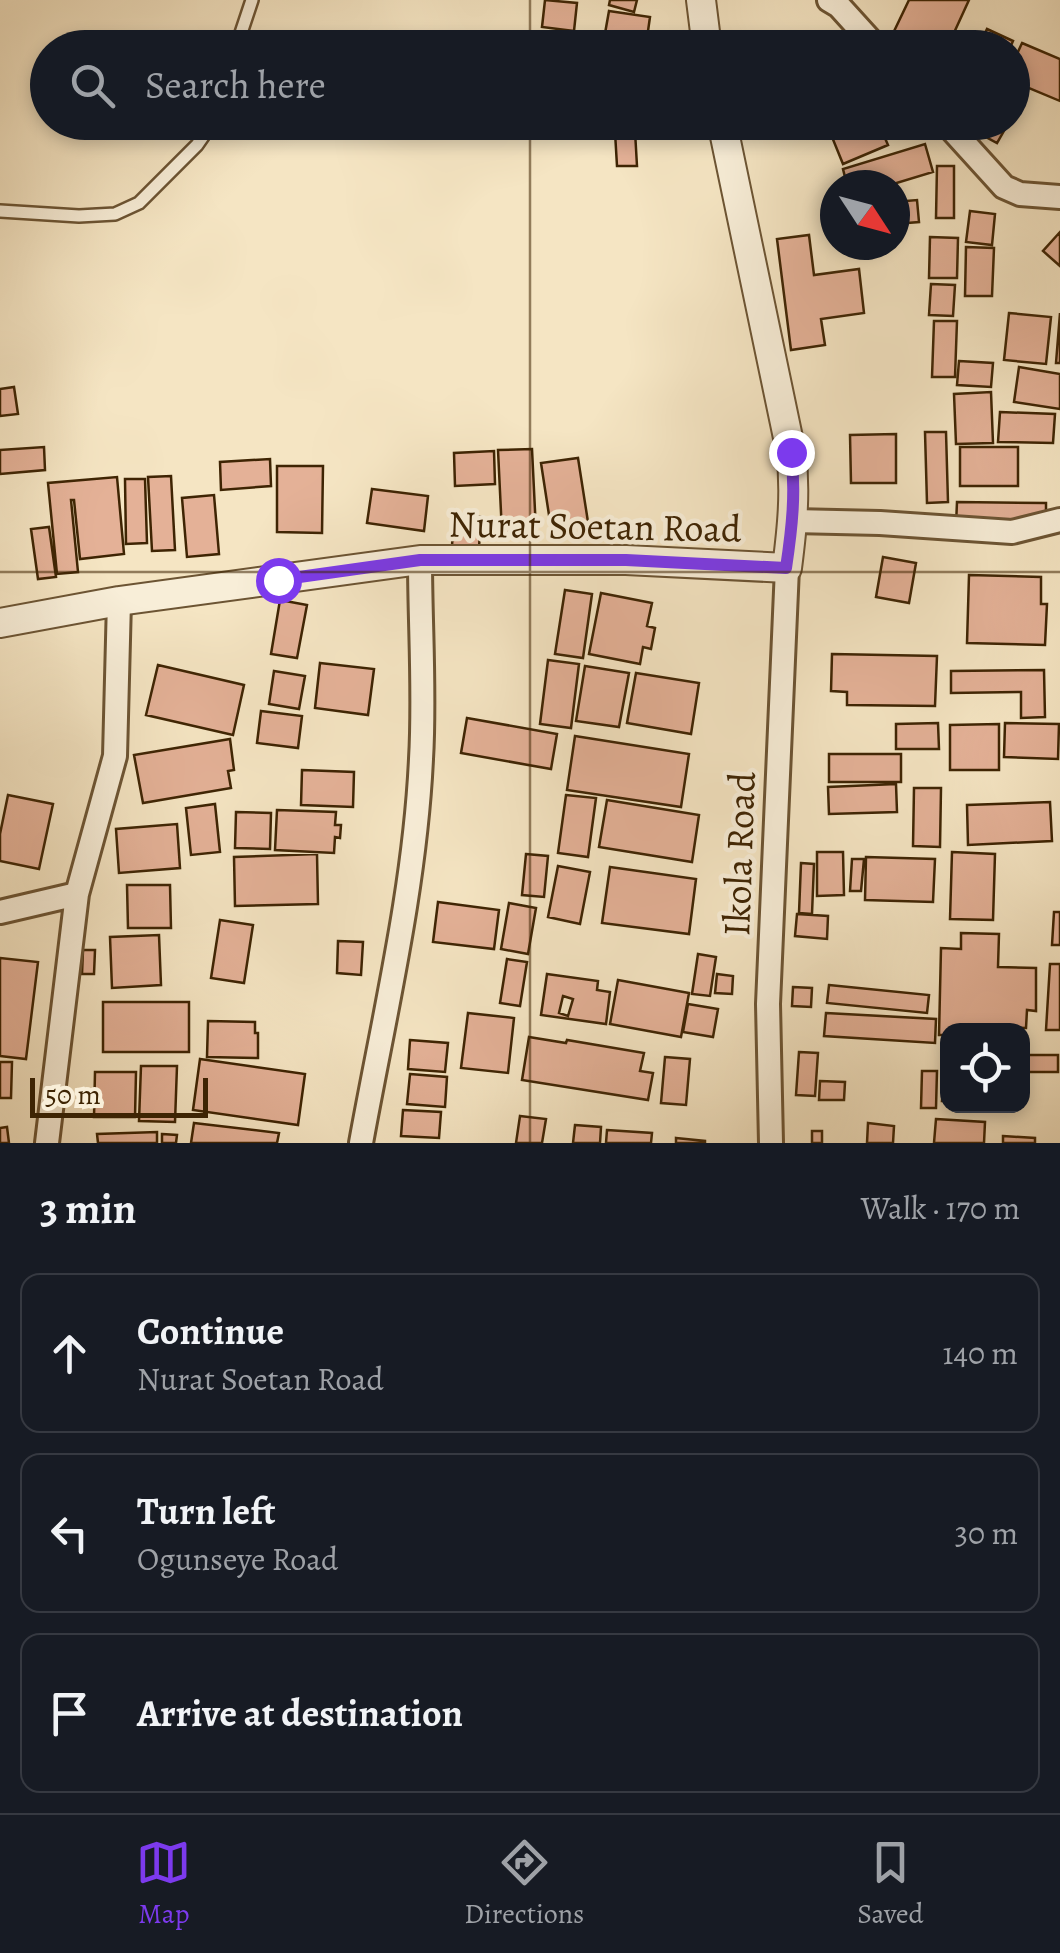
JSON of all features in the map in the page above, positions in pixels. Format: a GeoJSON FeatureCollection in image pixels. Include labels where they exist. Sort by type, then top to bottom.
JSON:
{"type":"FeatureCollection","features":[{"type":"Feature","properties":{"kind":"street"},"geometry":{"type":"LineString","coordinates":[[701,0],[705,30]]}},
{"type":"Feature","properties":{"kind":"street"},"geometry":{"type":"LineString","coordinates":[[829,0],[860,30]]}},
{"type":"Feature","properties":{"kind":"street","name":"Nurat Soetan Road"},"geometry":{"type":"LineString","coordinates":[[0,623],[119,601],[420,560],[626,560],[786,568],[794,521],[791,452],[726,140]]}},
{"type":"Feature","properties":{"kind":"street"},"geometry":{"type":"LineString","coordinates":[[961,140],[1004,187],[1020,194],[1060,197]]}},
{"type":"Feature","properties":{"kind":"street"},"geometry":{"type":"LineString","coordinates":[[794,521],[1012,532],[1060,520]]}},
{"type":"Feature","properties":{"kind":"street"},"geometry":{"type":"LineString","coordinates":[[360,1143],[415,834],[422,756],[420,560]]}},
{"type":"Feature","properties":{"kind":"street","name":"Ikola Road"},"geometry":{"type":"LineString","coordinates":[[770,1143],[768,1004],[786,568]]}},
{"type":"Feature","properties":{"kind":"street"},"geometry":{"type":"LineString","coordinates":[[48,1143],[77,894],[116,756],[119,601]]}},
{"type":"Feature","properties":{"kind":"street"},"geometry":{"type":"LineString","coordinates":[[0,912],[77,894]]}},
{"type":"Feature","properties":{"kind":"lane"},"geometry":{"type":"LineString","coordinates":[[242,30],[252,0]]}},
{"type":"Feature","properties":{"kind":"lane"},"geometry":{"type":"LineString","coordinates":[[0,211],[114,214],[140,203],[201,140]]}},
{"type":"Feature","properties":{"kind":"building"},"geometry":{"type":"Polygon","coordinates":[[[545,0],[577,3],[574,30],[542,27],[545,0]]]}},
{"type":"Feature","properties":{"kind":"building"},"geometry":{"type":"Polygon","coordinates":[[[610,0],[637,0],[634,12],[609,5],[610,0]]]}},
{"type":"Feature","properties":{"kind":"building"},"geometry":{"type":"Polygon","coordinates":[[[909,0],[969,0],[955,30],[895,30],[909,0]]]}},
{"type":"Feature","properties":{"kind":"building"},"geometry":{"type":"Polygon","coordinates":[[[609,11],[650,17],[648,30],[606,30],[609,11]]]}},
{"type":"Feature","properties":{"kind":"building"},"geometry":{"type":"Polygon","coordinates":[[[1030,46],[1060,59],[1060,101],[1030,88],[1030,46]]]}},
{"type":"Feature","properties":{"kind":"building"},"geometry":{"type":"Polygon","coordinates":[[[615,140],[636,140],[637,166],[617,166],[615,140]]]}},
{"type":"Feature","properties":{"kind":"building"},"geometry":{"type":"Polygon","coordinates":[[[833,140],[886,140],[888,145],[843,164],[833,140]]]}},
{"type":"Feature","properties":{"kind":"building"},"geometry":{"type":"Polygon","coordinates":[[[925,144],[933,172],[910,179],[910,170],[843,169],[925,144]]]}},
{"type":"Feature","properties":{"kind":"building"},"geometry":{"type":"Polygon","coordinates":[[[937,166],[954,166],[954,218],[936,218],[937,166]]]}},
{"type":"Feature","properties":{"kind":"building"},"geometry":{"type":"Polygon","coordinates":[[[917,200],[919,222],[910,223],[910,201],[917,200]]]}},
{"type":"Feature","properties":{"kind":"building"},"geometry":{"type":"Polygon","coordinates":[[[970,211],[995,214],[992,245],[966,242],[970,211]]]}},
{"type":"Feature","properties":{"kind":"building"},"geometry":{"type":"Polygon","coordinates":[[[1060,232],[1060,266],[1043,251],[1060,232]]]}},
{"type":"Feature","properties":{"kind":"building"},"geometry":{"type":"Polygon","coordinates":[[[809,235],[814,275],[859,269],[864,313],[821,319],[825,345],[791,350],[777,239],[809,235]]]}},
{"type":"Feature","properties":{"kind":"building"},"geometry":{"type":"Polygon","coordinates":[[[930,237],[958,238],[957,278],[929,278],[930,237]]]}},
{"type":"Feature","properties":{"kind":"building"},"geometry":{"type":"Polygon","coordinates":[[[966,247],[994,248],[992,296],[965,296],[966,247]]]}},
{"type":"Feature","properties":{"kind":"building"},"geometry":{"type":"Polygon","coordinates":[[[931,284],[955,285],[953,316],[929,315],[931,284]]]}},
{"type":"Feature","properties":{"kind":"building"},"geometry":{"type":"Polygon","coordinates":[[[1009,313],[1051,317],[1046,364],[1004,360],[1009,313]]]}},
{"type":"Feature","properties":{"kind":"building"},"geometry":{"type":"Polygon","coordinates":[[[1060,313],[1060,363],[1056,363],[1060,313]]]}},
{"type":"Feature","properties":{"kind":"building"},"geometry":{"type":"Polygon","coordinates":[[[934,321],[957,321],[955,377],[932,377],[934,321]]]}},
{"type":"Feature","properties":{"kind":"building"},"geometry":{"type":"Polygon","coordinates":[[[959,361],[993,363],[991,387],[957,385],[959,361]]]}},
{"type":"Feature","properties":{"kind":"building"},"geometry":{"type":"Polygon","coordinates":[[[1019,367],[1060,374],[1060,409],[1014,402],[1019,367]]]}},
{"type":"Feature","properties":{"kind":"building"},"geometry":{"type":"Polygon","coordinates":[[[14,387],[18,414],[0,416],[0,389],[14,387]]]}},
{"type":"Feature","properties":{"kind":"building"},"geometry":{"type":"Polygon","coordinates":[[[991,392],[993,443],[956,444],[954,394],[991,392]]]}},
{"type":"Feature","properties":{"kind":"building"},"geometry":{"type":"Polygon","coordinates":[[[1000,412],[1055,414],[1053,443],[998,442],[1000,412]]]}},
{"type":"Feature","properties":{"kind":"building"},"geometry":{"type":"Polygon","coordinates":[[[925,432],[946,432],[948,502],[927,503],[925,432]]]}},
{"type":"Feature","properties":{"kind":"building"},"geometry":{"type":"Polygon","coordinates":[[[896,434],[896,483],[851,483],[850,435],[896,434]]]}},
{"type":"Feature","properties":{"kind":"building"},"geometry":{"type":"Polygon","coordinates":[[[44,447],[45,470],[0,474],[0,450],[44,447]]]}},
{"type":"Feature","properties":{"kind":"building"},"geometry":{"type":"Polygon","coordinates":[[[960,447],[1018,447],[1018,486],[960,486],[960,447]]]}},
{"type":"Feature","properties":{"kind":"building"},"geometry":{"type":"Polygon","coordinates":[[[532,449],[536,531],[502,533],[498,450],[532,449]]]}},
{"type":"Feature","properties":{"kind":"building"},"geometry":{"type":"Polygon","coordinates":[[[494,451],[495,484],[455,486],[454,453],[494,451]]]}},
{"type":"Feature","properties":{"kind":"building"},"geometry":{"type":"Polygon","coordinates":[[[578,458],[588,522],[551,528],[541,463],[578,458]]]}},
{"type":"Feature","properties":{"kind":"building"},"geometry":{"type":"Polygon","coordinates":[[[270,459],[271,486],[221,490],[220,462],[270,459]]]}},
{"type":"Feature","properties":{"kind":"building"},"geometry":{"type":"Polygon","coordinates":[[[277,466],[323,466],[322,533],[277,532],[277,466]]]}},
{"type":"Feature","properties":{"kind":"building"},"geometry":{"type":"Polygon","coordinates":[[[171,476],[175,550],[152,551],[148,477],[171,476]]]}},
{"type":"Feature","properties":{"kind":"building"},"geometry":{"type":"Polygon","coordinates":[[[117,477],[124,554],[80,559],[71,500],[78,572],[57,574],[48,483],[117,477]]]}},
{"type":"Feature","properties":{"kind":"building"},"geometry":{"type":"Polygon","coordinates":[[[125,479],[145,479],[147,543],[126,544],[125,479]]]}},
{"type":"Feature","properties":{"kind":"building"},"geometry":{"type":"Polygon","coordinates":[[[372,489],[428,496],[424,531],[367,523],[372,489]]]}},
{"type":"Feature","properties":{"kind":"building"},"geometry":{"type":"Polygon","coordinates":[[[214,495],[219,554],[187,557],[182,498],[214,495]]]}},
{"type":"Feature","properties":{"kind":"building"},"geometry":{"type":"Polygon","coordinates":[[[957,502],[1046,503],[1046,525],[956,525],[957,502]]]}},
{"type":"Feature","properties":{"kind":"building"},"geometry":{"type":"Polygon","coordinates":[[[454,515],[481,517],[479,547],[452,546],[454,515]]]}},
{"type":"Feature","properties":{"kind":"building"},"geometry":{"type":"Polygon","coordinates":[[[49,527],[56,577],[38,579],[31,529],[49,527]]]}},
{"type":"Feature","properties":{"kind":"building"},"geometry":{"type":"Polygon","coordinates":[[[883,557],[916,563],[909,603],[876,597],[883,557]]]}},
{"type":"Feature","properties":{"kind":"building"},"geometry":{"type":"Polygon","coordinates":[[[969,575],[1041,577],[1041,604],[1047,604],[1045,645],[967,643],[969,575]]]}},
{"type":"Feature","properties":{"kind":"building"},"geometry":{"type":"Polygon","coordinates":[[[565,590],[592,594],[583,658],[555,654],[565,590]]]}},
{"type":"Feature","properties":{"kind":"building"},"geometry":{"type":"Polygon","coordinates":[[[601,593],[652,603],[647,626],[655,628],[651,649],[643,647],[640,664],[589,654],[601,593]]]}},
{"type":"Feature","properties":{"kind":"building"},"geometry":{"type":"Polygon","coordinates":[[[280,600],[307,605],[297,658],[271,654],[280,600]]]}},
{"type":"Feature","properties":{"kind":"building"},"geometry":{"type":"Polygon","coordinates":[[[832,654],[937,656],[935,706],[847,705],[847,692],[831,691],[832,654]]]}},
{"type":"Feature","properties":{"kind":"building"},"geometry":{"type":"Polygon","coordinates":[[[548,660],[579,664],[571,728],[540,724],[548,660]]]}},
{"type":"Feature","properties":{"kind":"building"},"geometry":{"type":"Polygon","coordinates":[[[320,663],[374,669],[368,715],[315,708],[320,663]]]}},
{"type":"Feature","properties":{"kind":"building"},"geometry":{"type":"Polygon","coordinates":[[[158,665],[244,685],[233,735],[146,715],[158,665]]]}},
{"type":"Feature","properties":{"kind":"building"},"geometry":{"type":"Polygon","coordinates":[[[585,666],[629,673],[619,727],[576,721],[585,666]]]}},
{"type":"Feature","properties":{"kind":"building"},"geometry":{"type":"Polygon","coordinates":[[[1044,670],[1045,717],[1021,718],[1021,692],[951,693],[951,671],[1044,670]]]}},
{"type":"Feature","properties":{"kind":"building"},"geometry":{"type":"Polygon","coordinates":[[[274,671],[305,676],[299,709],[269,704],[274,671]]]}},
{"type":"Feature","properties":{"kind":"building"},"geometry":{"type":"Polygon","coordinates":[[[636,673],[699,683],[691,734],[627,723],[636,673]]]}},
{"type":"Feature","properties":{"kind":"building"},"geometry":{"type":"Polygon","coordinates":[[[261,711],[302,716],[298,748],[257,743],[261,711]]]}},
{"type":"Feature","properties":{"kind":"building"},"geometry":{"type":"Polygon","coordinates":[[[467,718],[557,734],[551,769],[461,753],[467,718]]]}},
{"type":"Feature","properties":{"kind":"building"},"geometry":{"type":"Polygon","coordinates":[[[938,723],[939,749],[896,749],[896,724],[938,723]]]}},
{"type":"Feature","properties":{"kind":"building"},"geometry":{"type":"Polygon","coordinates":[[[1005,723],[1059,724],[1058,759],[1004,757],[1005,723]]]}},
{"type":"Feature","properties":{"kind":"building"},"geometry":{"type":"Polygon","coordinates":[[[999,724],[999,770],[950,770],[950,725],[999,724]]]}},
{"type":"Feature","properties":{"kind":"building"},"geometry":{"type":"Polygon","coordinates":[[[575,736],[689,754],[681,807],[567,790],[575,736]]]}},
{"type":"Feature","properties":{"kind":"building"},"geometry":{"type":"Polygon","coordinates":[[[230,739],[234,770],[228,771],[231,788],[143,803],[134,755],[230,739]]]}},
{"type":"Feature","properties":{"kind":"building"},"geometry":{"type":"Polygon","coordinates":[[[829,754],[901,754],[901,782],[829,782],[829,754]]]}},
{"type":"Feature","properties":{"kind":"building"},"geometry":{"type":"Polygon","coordinates":[[[302,770],[354,772],[353,807],[301,805],[302,770]]]}},
{"type":"Feature","properties":{"kind":"building"},"geometry":{"type":"Polygon","coordinates":[[[896,784],[897,812],[829,814],[828,787],[896,784]]]}},
{"type":"Feature","properties":{"kind":"building"},"geometry":{"type":"Polygon","coordinates":[[[914,788],[941,788],[940,847],[913,846],[914,788]]]}},
{"type":"Feature","properties":{"kind":"building"},"geometry":{"type":"Polygon","coordinates":[[[8,795],[53,804],[39,869],[0,861],[0,834],[8,795]]]}},
{"type":"Feature","properties":{"kind":"building"},"geometry":{"type":"Polygon","coordinates":[[[566,795],[596,798],[588,857],[558,853],[566,795]]]}},
{"type":"Feature","properties":{"kind":"building"},"geometry":{"type":"Polygon","coordinates":[[[607,800],[699,815],[692,862],[599,847],[607,800]]]}},
{"type":"Feature","properties":{"kind":"building"},"geometry":{"type":"Polygon","coordinates":[[[1050,802],[1052,841],[968,845],[967,805],[1050,802]]]}},
{"type":"Feature","properties":{"kind":"building"},"geometry":{"type":"Polygon","coordinates":[[[215,804],[220,852],[191,855],[186,808],[215,804]]]}},
{"type":"Feature","properties":{"kind":"building"},"geometry":{"type":"Polygon","coordinates":[[[277,810],[336,812],[335,825],[341,825],[334,853],[275,850],[277,810]]]}},
{"type":"Feature","properties":{"kind":"building"},"geometry":{"type":"Polygon","coordinates":[[[236,812],[271,813],[270,849],[235,848],[236,812]]]}},
{"type":"Feature","properties":{"kind":"building"},"geometry":{"type":"Polygon","coordinates":[[[177,824],[180,868],[119,873],[116,829],[177,824]]]}},
{"type":"Feature","properties":{"kind":"building"},"geometry":{"type":"Polygon","coordinates":[[[817,852],[843,852],[844,895],[817,896],[817,852]]]}},
{"type":"Feature","properties":{"kind":"building"},"geometry":{"type":"Polygon","coordinates":[[[952,852],[995,854],[993,920],[950,919],[952,852]]]}},
{"type":"Feature","properties":{"kind":"building"},"geometry":{"type":"Polygon","coordinates":[[[317,854],[318,904],[235,906],[234,857],[317,854]]]}},
{"type":"Feature","properties":{"kind":"building"},"geometry":{"type":"Polygon","coordinates":[[[526,854],[548,856],[544,897],[522,895],[526,854]]]}},
{"type":"Feature","properties":{"kind":"building"},"geometry":{"type":"Polygon","coordinates":[[[866,857],[935,859],[933,902],[865,900],[866,857]]]}},
{"type":"Feature","properties":{"kind":"building"},"geometry":{"type":"Polygon","coordinates":[[[852,859],[864,859],[861,891],[850,891],[852,859]]]}},
{"type":"Feature","properties":{"kind":"building"},"geometry":{"type":"Polygon","coordinates":[[[801,863],[814,864],[812,914],[799,913],[801,863]]]}},
{"type":"Feature","properties":{"kind":"building"},"geometry":{"type":"Polygon","coordinates":[[[558,866],[590,872],[580,924],[548,917],[558,866]]]}},
{"type":"Feature","properties":{"kind":"building"},"geometry":{"type":"Polygon","coordinates":[[[610,867],[696,879],[689,934],[602,923],[610,867]]]}},
{"type":"Feature","properties":{"kind":"building"},"geometry":{"type":"Polygon","coordinates":[[[127,885],[170,885],[171,928],[128,928],[127,885]]]}},
{"type":"Feature","properties":{"kind":"building"},"geometry":{"type":"Polygon","coordinates":[[[438,902],[499,910],[494,949],[433,942],[438,902]]]}},
{"type":"Feature","properties":{"kind":"building"},"geometry":{"type":"Polygon","coordinates":[[[509,903],[536,908],[528,954],[501,949],[509,903]]]}},
{"type":"Feature","properties":{"kind":"building"},"geometry":{"type":"Polygon","coordinates":[[[1054,912],[1060,912],[1060,945],[1052,945],[1054,912]]]}},
{"type":"Feature","properties":{"kind":"building"},"geometry":{"type":"Polygon","coordinates":[[[797,914],[828,916],[827,939],[795,936],[797,914]]]}},
{"type":"Feature","properties":{"kind":"building"},"geometry":{"type":"Polygon","coordinates":[[[220,920],[253,925],[244,983],[211,978],[220,920]]]}},
{"type":"Feature","properties":{"kind":"building"},"geometry":{"type":"Polygon","coordinates":[[[961,933],[999,934],[998,967],[1036,968],[1036,1011],[1027,1010],[1026,1023],[940,1023],[939,1035],[941,948],[961,949],[961,933]]]}},
{"type":"Feature","properties":{"kind":"building"},"geometry":{"type":"Polygon","coordinates":[[[159,935],[161,985],[112,988],[110,937],[159,935]]]}},
{"type":"Feature","properties":{"kind":"building"},"geometry":{"type":"Polygon","coordinates":[[[338,941],[363,942],[361,975],[337,973],[338,941]]]}},
{"type":"Feature","properties":{"kind":"building"},"geometry":{"type":"Polygon","coordinates":[[[83,950],[95,950],[94,974],[82,974],[83,950]]]}},
{"type":"Feature","properties":{"kind":"building"},"geometry":{"type":"Polygon","coordinates":[[[698,954],[716,957],[710,996],[692,994],[698,954]]]}},
{"type":"Feature","properties":{"kind":"building"},"geometry":{"type":"Polygon","coordinates":[[[0,958],[38,962],[26,1059],[0,1056],[0,958]]]}},
{"type":"Feature","properties":{"kind":"building"},"geometry":{"type":"Polygon","coordinates":[[[507,959],[527,962],[520,1006],[500,1003],[507,959]]]}},
{"type":"Feature","properties":{"kind":"building"},"geometry":{"type":"Polygon","coordinates":[[[1050,964],[1060,964],[1060,1030],[1046,1030],[1050,964]]]}},
{"type":"Feature","properties":{"kind":"building"},"geometry":{"type":"Polygon","coordinates":[[[547,974],[598,981],[597,990],[610,992],[606,1024],[541,1015],[547,974]],[[563,996],[559,1013],[568,1016],[573,999],[563,996]]]}},
{"type":"Feature","properties":{"kind":"building"},"geometry":{"type":"Polygon","coordinates":[[[717,974],[733,976],[732,994],[715,993],[717,974]]]}},
{"type":"Feature","properties":{"kind":"building"},"geometry":{"type":"Polygon","coordinates":[[[618,980],[689,993],[681,1037],[610,1024],[618,980]]]}},
{"type":"Feature","properties":{"kind":"building"},"geometry":{"type":"Polygon","coordinates":[[[829,985],[929,995],[927,1013],[827,1003],[829,985]]]}},
{"type":"Feature","properties":{"kind":"building"},"geometry":{"type":"Polygon","coordinates":[[[793,987],[812,988],[811,1007],[792,1006],[793,987]]]}},
{"type":"Feature","properties":{"kind":"building"},"geometry":{"type":"Polygon","coordinates":[[[103,1002],[189,1002],[189,1052],[103,1052],[103,1002]]]}},
{"type":"Feature","properties":{"kind":"building"},"geometry":{"type":"Polygon","coordinates":[[[688,1004],[718,1009],[713,1037],[683,1032],[688,1004]]]}},
{"type":"Feature","properties":{"kind":"building"},"geometry":{"type":"Polygon","coordinates":[[[468,1013],[514,1018],[508,1073],[461,1068],[468,1013]]]}},
{"type":"Feature","properties":{"kind":"building"},"geometry":{"type":"Polygon","coordinates":[[[826,1013],[936,1019],[935,1043],[824,1036],[826,1013]]]}},
{"type":"Feature","properties":{"kind":"building"},"geometry":{"type":"Polygon","coordinates":[[[208,1021],[255,1022],[258,1058],[207,1057],[208,1021]]]}},
{"type":"Feature","properties":{"kind":"building"},"geometry":{"type":"Polygon","coordinates":[[[529,1037],[644,1053],[640,1071],[653,1073],[648,1100],[522,1080],[529,1037]]]}},
{"type":"Feature","properties":{"kind":"building"},"geometry":{"type":"Polygon","coordinates":[[[410,1040],[448,1043],[445,1072],[408,1069],[410,1040]]]}},
{"type":"Feature","properties":{"kind":"building"},"geometry":{"type":"Polygon","coordinates":[[[799,1052],[818,1053],[815,1096],[796,1095],[799,1052]]]}},
{"type":"Feature","properties":{"kind":"building"},"geometry":{"type":"Polygon","coordinates":[[[1030,1055],[1058,1055],[1058,1072],[1030,1072],[1030,1055]]]}},
{"type":"Feature","properties":{"kind":"building"},"geometry":{"type":"Polygon","coordinates":[[[665,1057],[690,1059],[686,1105],[661,1103],[665,1057]]]}},
{"type":"Feature","properties":{"kind":"building"},"geometry":{"type":"Polygon","coordinates":[[[200,1059],[305,1074],[298,1125],[193,1110],[200,1059]]]}},
{"type":"Feature","properties":{"kind":"building"},"geometry":{"type":"Polygon","coordinates":[[[0,1062],[12,1062],[11,1098],[0,1098],[0,1062]]]}},
{"type":"Feature","properties":{"kind":"building"},"geometry":{"type":"Polygon","coordinates":[[[141,1066],[177,1066],[175,1122],[139,1121],[141,1066]]]}},
{"type":"Feature","properties":{"kind":"building"},"geometry":{"type":"Polygon","coordinates":[[[922,1071],[937,1071],[936,1108],[921,1108],[922,1071]]]}},
{"type":"Feature","properties":{"kind":"building"},"geometry":{"type":"Polygon","coordinates":[[[95,1072],[136,1072],[135,1117],[94,1117],[95,1072]]]}},
{"type":"Feature","properties":{"kind":"building"},"geometry":{"type":"Polygon","coordinates":[[[410,1074],[447,1077],[445,1107],[407,1104],[410,1074]]]}},
{"type":"Feature","properties":{"kind":"building"},"geometry":{"type":"Polygon","coordinates":[[[820,1081],[845,1082],[844,1100],[819,1100],[820,1081]]]}},
{"type":"Feature","properties":{"kind":"building"},"geometry":{"type":"Polygon","coordinates":[[[403,1110],[441,1112],[439,1138],[401,1136],[403,1110]]]}},
{"type":"Feature","properties":{"kind":"building"},"geometry":{"type":"Polygon","coordinates":[[[520,1116],[546,1119],[542,1143],[516,1143],[520,1116]]]}},
{"type":"Feature","properties":{"kind":"building"},"geometry":{"type":"Polygon","coordinates":[[[936,1119],[985,1122],[984,1143],[934,1143],[936,1119]]]}},
{"type":"Feature","properties":{"kind":"building"},"geometry":{"type":"Polygon","coordinates":[[[194,1123],[279,1133],[277,1143],[191,1143],[194,1123]]]}},
{"type":"Feature","properties":{"kind":"building"},"geometry":{"type":"Polygon","coordinates":[[[868,1123],[894,1126],[893,1143],[867,1143],[868,1123]]]}},
{"type":"Feature","properties":{"kind":"building"},"geometry":{"type":"Polygon","coordinates":[[[575,1125],[601,1127],[600,1143],[573,1143],[575,1125]]]}},
{"type":"Feature","properties":{"kind":"building"},"geometry":{"type":"Polygon","coordinates":[[[7,1127],[9,1143],[0,1143],[0,1128],[7,1127]]]}},
{"type":"Feature","properties":{"kind":"building"},"geometry":{"type":"Polygon","coordinates":[[[607,1130],[652,1133],[651,1143],[606,1143],[607,1130]]]}},
{"type":"Feature","properties":{"kind":"building"},"geometry":{"type":"Polygon","coordinates":[[[812,1131],[822,1131],[822,1143],[812,1143],[812,1131]]]}},
{"type":"Feature","properties":{"kind":"building"},"geometry":{"type":"Polygon","coordinates":[[[157,1132],[157,1143],[98,1143],[97,1134],[157,1132]]]}},
{"type":"Feature","properties":{"kind":"building"},"geometry":{"type":"Polygon","coordinates":[[[162,1134],[177,1135],[176,1143],[162,1143],[162,1134]]]}},
{"type":"Feature","properties":{"kind":"building"},"geometry":{"type":"Polygon","coordinates":[[[1003,1136],[1035,1138],[1035,1143],[1003,1143],[1003,1136]]]}},
{"type":"Feature","properties":{"kind":"building"},"geometry":{"type":"Polygon","coordinates":[[[676,1138],[705,1141],[705,1143],[676,1143],[676,1138]]]}},
{"type":"Feature","properties":{"kind":"route"},"geometry":{"type":"LineString","coordinates":[[278,580],[420,560],[626,560],[786,568],[794,521],[791,452]]}}]}
